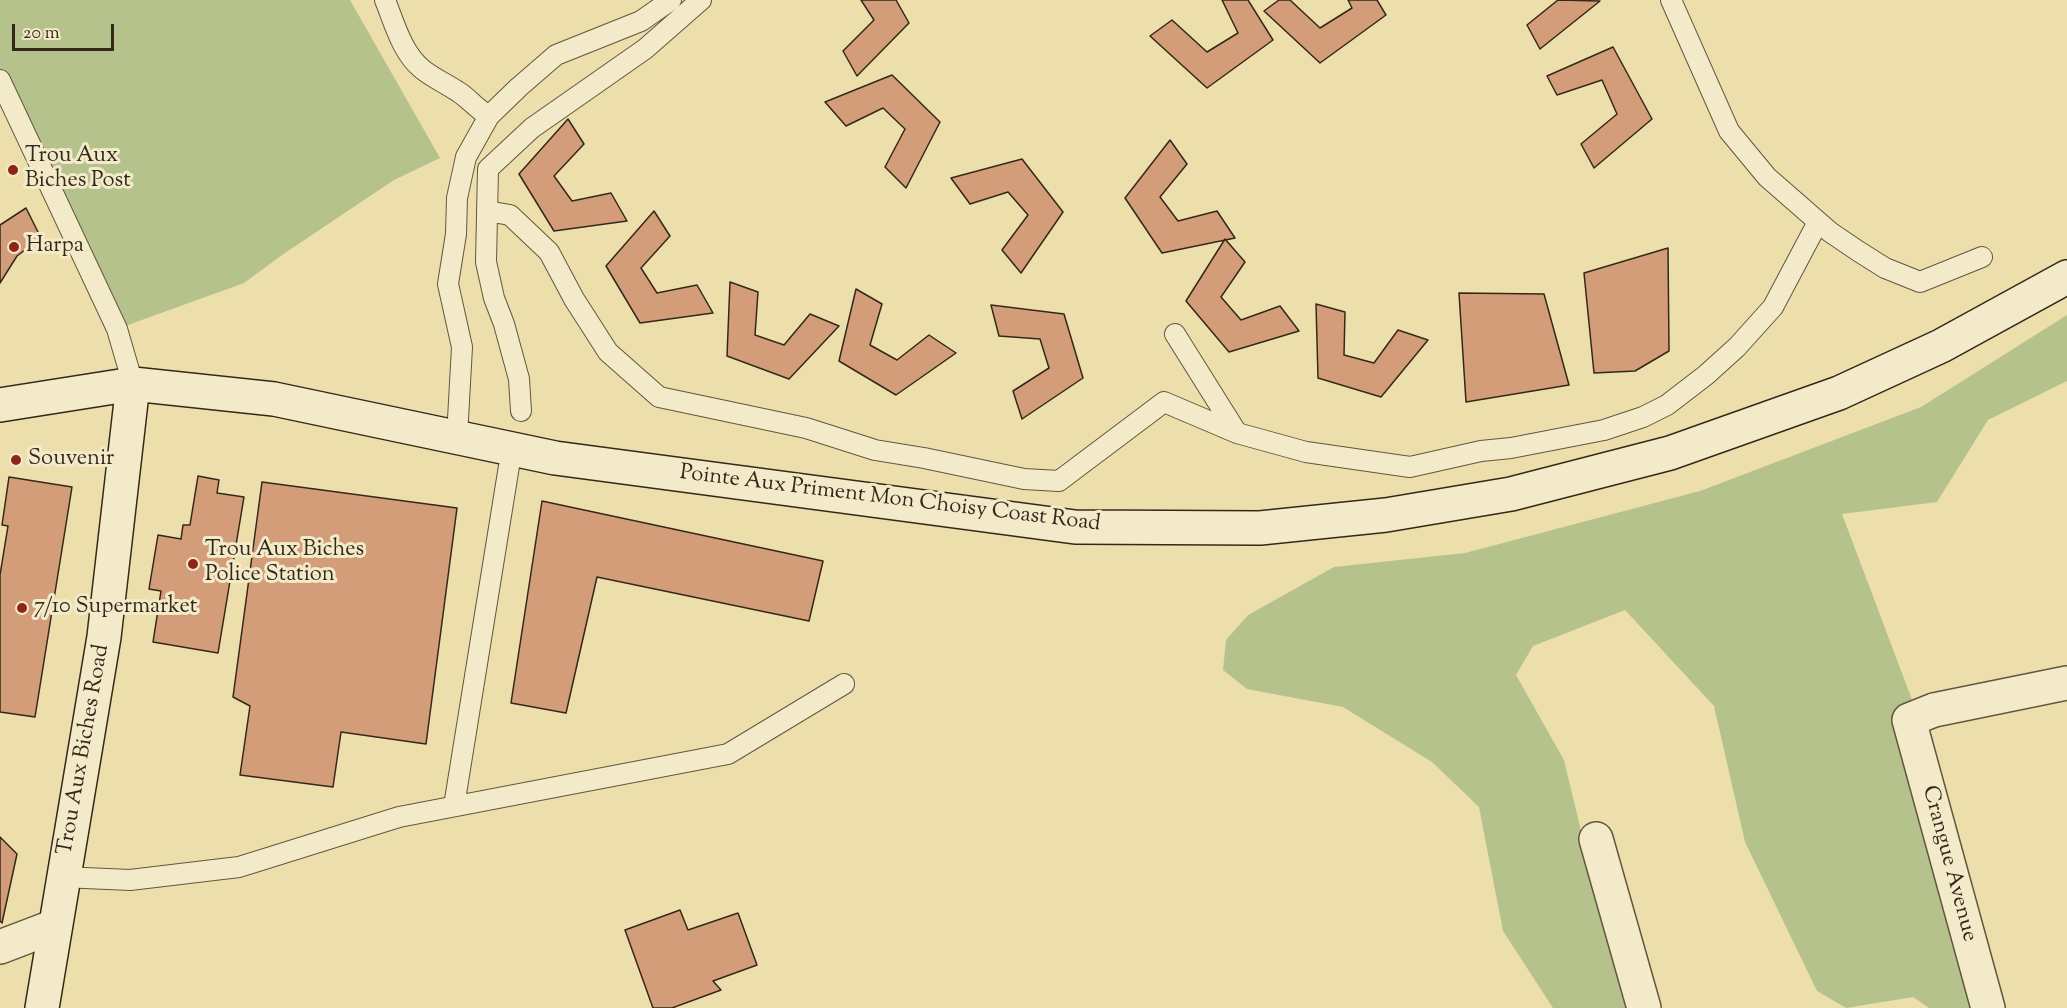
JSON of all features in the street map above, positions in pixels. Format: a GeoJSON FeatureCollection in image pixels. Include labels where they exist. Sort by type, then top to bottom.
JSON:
{"type":"FeatureCollection","features":[{"type":"Feature","properties":{"kind":"main road","name":"Pointe Aux Priment Mon Choisy Coast Road"},"geometry":{"type":"LineString","coordinates":[[0,405],[133,384],[274,399],[555,458],[1075,527],[1260,528],[1386,515],[1511,494],[1670,453],[1839,393],[1941,346],[2067,277]]}},
{"type":"Feature","properties":{"kind":"main road","name":"Trou Aux Biches Road"},"geometry":{"type":"LineString","coordinates":[[42,1008],[62,877],[104,637],[133,384]]}},
{"type":"Feature","properties":{"kind":"main road","name":"Crangue Avenue"},"geometry":{"type":"LineString","coordinates":[[1988,1008],[1909,720],[1934,710],[2067,683]]}},
{"type":"Feature","properties":{"kind":"main road"},"geometry":{"type":"LineString","coordinates":[[1596,839],[1644,1008]]}},
{"type":"Feature","properties":{"kind":"main road"},"geometry":{"type":"LineString","coordinates":[[0,946],[55,926]]}},
{"type":"Feature","properties":{"kind":"lane"},"geometry":{"type":"LineString","coordinates":[[386,0],[403,45],[419,67],[459,92],[476,109],[489,116]]}},
{"type":"Feature","properties":{"kind":"lane"},"geometry":{"type":"LineString","coordinates":[[457,438],[462,347],[448,284],[456,234],[458,198],[466,158],[489,116],[556,56],[641,21],[671,0]]}},
{"type":"Feature","properties":{"kind":"lane"},"geometry":{"type":"LineString","coordinates":[[521,411],[519,379],[504,324],[494,298],[486,262],[488,169],[532,128],[645,49],[701,0]]}},
{"type":"Feature","properties":{"kind":"lane"},"geometry":{"type":"LineString","coordinates":[[1671,0],[1729,130],[1767,177],[1818,222],[1885,268],[1920,282],[1982,257]]}},
{"type":"Feature","properties":{"kind":"lane"},"geometry":{"type":"LineString","coordinates":[[0,80],[117,329],[133,384]]}},
{"type":"Feature","properties":{"kind":"lane"},"geometry":{"type":"LineString","coordinates":[[487,212],[510,215],[549,252],[574,299],[608,352],[659,397],[806,428],[875,450],[1024,479],[1059,481],[1164,402],[1237,433],[1306,453],[1410,467],[1481,451],[1511,448],[1604,430],[1643,417],[1666,405],[1706,375],[1737,347],[1773,307],[1818,222]]}},
{"type":"Feature","properties":{"kind":"lane"},"geometry":{"type":"LineString","coordinates":[[1175,334],[1237,433]]}},
{"type":"Feature","properties":{"kind":"lane"},"geometry":{"type":"LineString","coordinates":[[454,806],[509,466]]}},
{"type":"Feature","properties":{"kind":"lane"},"geometry":{"type":"LineString","coordinates":[[62,877],[130,880],[239,867],[399,816],[728,754],[844,684]]}},
{"type":"Feature","properties":{"kind":"green space"},"geometry":{"type":"Polygon","coordinates":[[[0,0],[350,0],[440,158],[394,180],[244,283],[117,329],[0,80],[0,0]]]}},
{"type":"Feature","properties":{"kind":"green space"},"geometry":{"type":"Polygon","coordinates":[[[2067,315],[2067,381],[1988,420],[1937,502],[1842,514],[1917,713],[1977,1008],[1929,1008],[1913,997],[1846,1008],[1817,991],[1745,842],[1714,706],[1625,610],[1533,646],[1516,675],[1564,760],[1604,926],[1640,1008],[1553,1008],[1503,931],[1479,807],[1432,762],[1343,707],[1247,689],[1223,670],[1226,640],[1248,615],[1334,567],[1465,553],[1700,491],[1921,407],[2067,315]]]}},
{"type":"Feature","properties":{"kind":"building"},"geometry":{"type":"Polygon","coordinates":[[[861,0],[896,0],[909,23],[857,76],[843,51],[874,20],[861,0]]]}},
{"type":"Feature","properties":{"kind":"building"},"geometry":{"type":"Polygon","coordinates":[[[1222,0],[1248,0],[1273,40],[1207,88],[1150,36],[1172,20],[1207,52],[1238,33],[1222,0]]]}},
{"type":"Feature","properties":{"kind":"building"},"geometry":{"type":"Polygon","coordinates":[[[1279,0],[1290,0],[1320,28],[1352,8],[1348,0],[1377,0],[1386,15],[1320,63],[1264,11],[1279,0]]]}},
{"type":"Feature","properties":{"kind":"building"},"geometry":{"type":"Polygon","coordinates":[[[1558,0],[1600,1],[1540,49],[1527,25],[1558,0]]]}},
{"type":"Feature","properties":{"kind":"building"},"geometry":{"type":"Polygon","coordinates":[[[1613,47],[1652,119],[1594,168],[1581,144],[1617,114],[1602,80],[1557,95],[1547,76],[1613,47]]]}},
{"type":"Feature","properties":{"kind":"building"},"geometry":{"type":"Polygon","coordinates":[[[892,75],[940,122],[906,188],[885,167],[905,129],[883,108],[846,126],[825,102],[892,75]]]}},
{"type":"Feature","properties":{"kind":"building"},"geometry":{"type":"Polygon","coordinates":[[[568,119],[584,144],[554,176],[572,201],[611,193],[627,221],[554,231],[519,174],[568,119]]]}},
{"type":"Feature","properties":{"kind":"building"},"geometry":{"type":"Polygon","coordinates":[[[1170,140],[1187,164],[1160,197],[1178,221],[1217,211],[1235,238],[1162,253],[1125,198],[1170,140]]]}},
{"type":"Feature","properties":{"kind":"building"},"geometry":{"type":"Polygon","coordinates":[[[1022,159],[1063,212],[1021,273],[1002,250],[1028,215],[1008,192],[970,204],[951,178],[1022,159]]]}},
{"type":"Feature","properties":{"kind":"building","name":"Harpa"},"geometry":{"type":"Polygon","coordinates":[[[26,208],[41,238],[17,256],[0,283],[0,225],[26,208]]]}},
{"type":"Feature","properties":{"kind":"building"},"geometry":{"type":"Polygon","coordinates":[[[654,211],[670,236],[641,268],[657,293],[697,285],[713,313],[640,323],[606,266],[654,211]]]}},
{"type":"Feature","properties":{"kind":"building"},"geometry":{"type":"Polygon","coordinates":[[[1225,239],[1245,262],[1221,297],[1241,320],[1280,306],[1299,331],[1229,352],[1186,301],[1225,239]]]}},
{"type":"Feature","properties":{"kind":"building"},"geometry":{"type":"Polygon","coordinates":[[[1668,248],[1669,351],[1635,371],[1594,373],[1584,273],[1668,248]]]}},
{"type":"Feature","properties":{"kind":"building"},"geometry":{"type":"Polygon","coordinates":[[[730,282],[758,292],[755,335],[784,345],[810,314],[839,326],[789,379],[727,356],[730,282]]]}},
{"type":"Feature","properties":{"kind":"building"},"geometry":{"type":"Polygon","coordinates":[[[856,289],[882,304],[870,345],[897,360],[929,335],[956,353],[896,395],[839,361],[856,289]]]}},
{"type":"Feature","properties":{"kind":"building"},"geometry":{"type":"Polygon","coordinates":[[[1459,293],[1544,294],[1569,385],[1466,402],[1459,293]]]}},
{"type":"Feature","properties":{"kind":"building"},"geometry":{"type":"Polygon","coordinates":[[[1316,304],[1345,312],[1344,355],[1374,363],[1398,330],[1428,340],[1381,397],[1318,378],[1316,304]]]}},
{"type":"Feature","properties":{"kind":"building"},"geometry":{"type":"Polygon","coordinates":[[[991,305],[1064,314],[1083,378],[1022,419],[1013,391],[1049,368],[1040,339],[999,336],[991,305]]]}},
{"type":"Feature","properties":{"kind":"building","name":"Trou Aux Biches Police Station"},"geometry":{"type":"Polygon","coordinates":[[[198,476],[219,480],[217,493],[244,497],[218,653],[153,642],[161,591],[149,589],[158,535],[181,539],[183,525],[190,525],[198,476]]]}},
{"type":"Feature","properties":{"kind":"building"},"geometry":{"type":"Polygon","coordinates":[[[9,477],[72,487],[35,717],[0,712],[0,575],[8,526],[2,525],[9,477]]]}},
{"type":"Feature","properties":{"kind":"building"},"geometry":{"type":"Polygon","coordinates":[[[262,482],[457,508],[426,744],[341,732],[333,787],[240,775],[250,706],[233,697],[262,482]]]}},
{"type":"Feature","properties":{"kind":"building"},"geometry":{"type":"Polygon","coordinates":[[[542,501],[823,561],[809,621],[597,577],[566,713],[511,703],[542,501]]]}},
{"type":"Feature","properties":{"kind":"building"},"geometry":{"type":"Polygon","coordinates":[[[0,837],[17,854],[2,923],[0,921],[0,837]]]}},
{"type":"Feature","properties":{"kind":"building"},"geometry":{"type":"Polygon","coordinates":[[[680,910],[688,930],[738,913],[757,965],[713,981],[721,990],[672,1008],[653,1008],[625,930],[680,910]]]}},
{"type":"Feature","properties":{"kind":"place","name":"Trou Aux Biches Post"},"geometry":{"type":"Point","coordinates":[13,170]}},
{"type":"Feature","properties":{"kind":"place","name":"Harpa"},"geometry":{"type":"Point","coordinates":[14,247]}},
{"type":"Feature","properties":{"kind":"place","name":"Souvenir"},"geometry":{"type":"Point","coordinates":[16,460]}},
{"type":"Feature","properties":{"kind":"place","name":"Trou Aux Biches Police Station"},"geometry":{"type":"Point","coordinates":[193,564]}},
{"type":"Feature","properties":{"kind":"place","name":"7/10 Supermarket"},"geometry":{"type":"Point","coordinates":[22,608]}}]}
